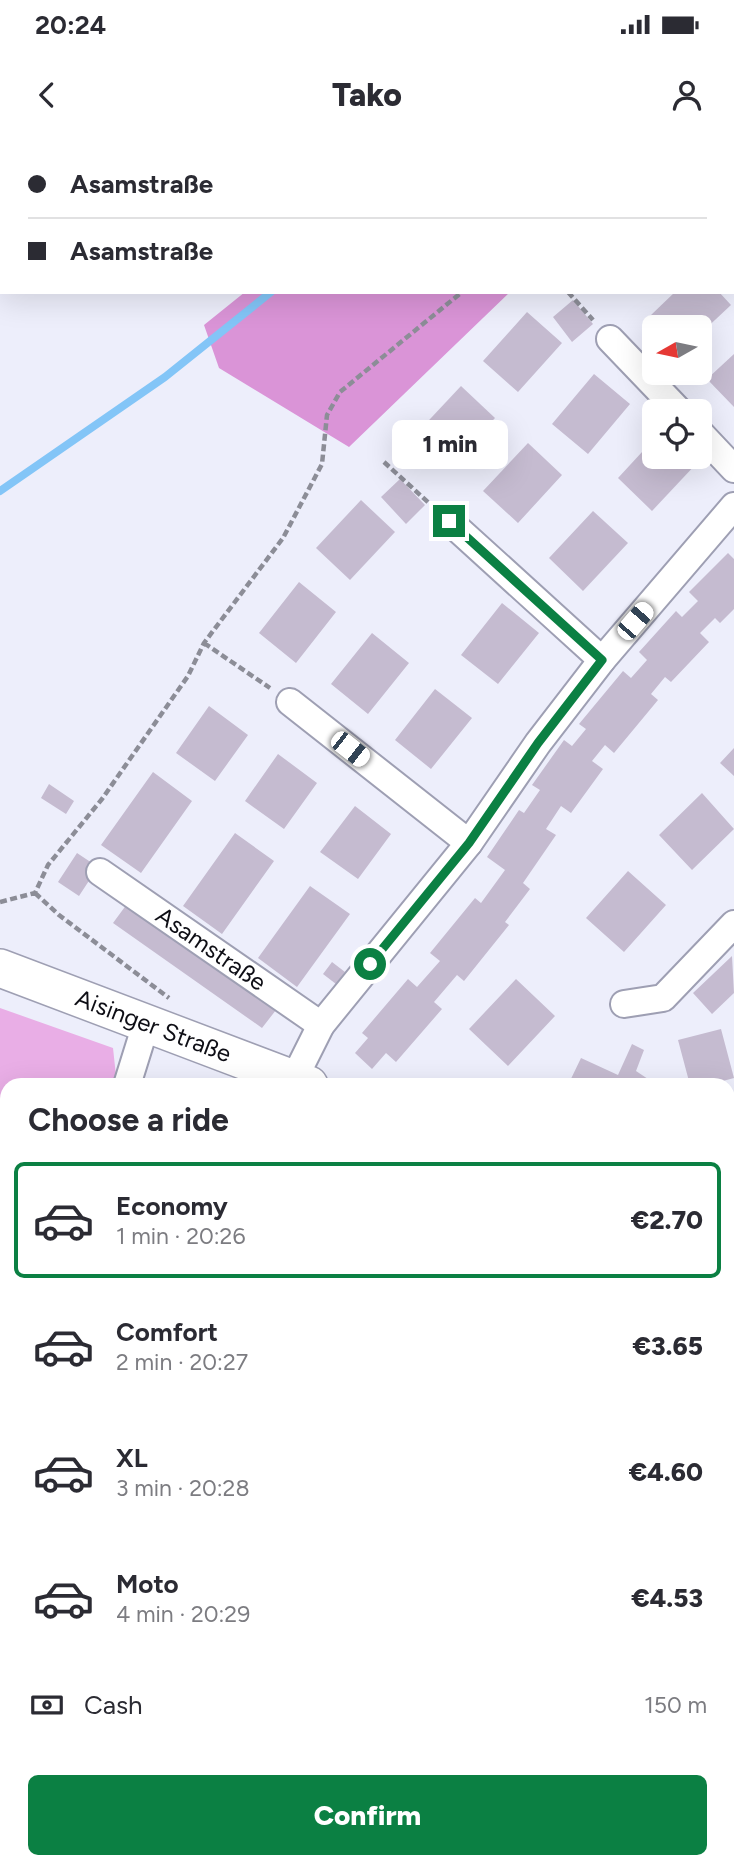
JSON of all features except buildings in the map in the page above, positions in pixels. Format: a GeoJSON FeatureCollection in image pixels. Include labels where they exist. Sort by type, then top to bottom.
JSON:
{"type":"FeatureCollection","features":[{"type":"Feature","properties":{"kind":"main road","name":"Aisinger Straße"},"geometry":{"type":"LineString","coordinates":[[0,968],[291,1078]]}},
{"type":"Feature","properties":{"kind":"street"},"geometry":{"type":"LineString","coordinates":[[610,339],[668,399]]}},
{"type":"Feature","properties":{"kind":"street"},"geometry":{"type":"LineString","coordinates":[[712,446],[734,469]]}},
{"type":"Feature","properties":{"kind":"street"},"geometry":{"type":"LineString","coordinates":[[302,1078],[321,1025],[469,843],[538,743],[602,660],[734,506]]}},
{"type":"Feature","properties":{"kind":"street"},"geometry":{"type":"LineString","coordinates":[[449,521],[602,660]]}},
{"type":"Feature","properties":{"kind":"street"},"geometry":{"type":"LineString","coordinates":[[290,702],[469,843]]}},
{"type":"Feature","properties":{"kind":"street","name":"Asamstraße"},"geometry":{"type":"LineString","coordinates":[[100,872],[321,1025]]}},
{"type":"Feature","properties":{"kind":"street"},"geometry":{"type":"LineString","coordinates":[[624,1004],[663,998],[734,924]]}},
{"type":"Feature","properties":{"kind":"street"},"geometry":{"type":"LineString","coordinates":[[131,1078],[160,1028]]}},
{"type":"Feature","properties":{"kind":"path"},"geometry":{"type":"LineString","coordinates":[[35,893],[48,865],[102,799],[188,676],[204,643],[283,538],[322,464],[327,415],[340,392],[460,294]]}},
{"type":"Feature","properties":{"kind":"path"},"geometry":{"type":"LineString","coordinates":[[570,294],[610,339]]}},
{"type":"Feature","properties":{"kind":"path"},"geometry":{"type":"LineString","coordinates":[[384,461],[449,521]]}},
{"type":"Feature","properties":{"kind":"path"},"geometry":{"type":"LineString","coordinates":[[204,643],[290,702]]}},
{"type":"Feature","properties":{"kind":"path"},"geometry":{"type":"LineString","coordinates":[[0,902],[35,893]]}},
{"type":"Feature","properties":{"kind":"path"},"geometry":{"type":"LineString","coordinates":[[35,893],[59,915],[121,964],[156,987],[181,1009],[160,1028]]}},
{"type":"Feature","properties":{"kind":"shaded area"},"geometry":{"type":"Polygon","coordinates":[[[243,294],[508,294],[349,447],[219,368],[204,325],[243,294]]]}},
{"type":"Feature","properties":{"kind":"shaded area"},"geometry":{"type":"Polygon","coordinates":[[[0,1008],[113,1048],[116,1078],[0,1078],[0,1008]]]}},
{"type":"Feature","properties":{"kind":"waterway"},"geometry":{"type":"LineString","coordinates":[[0,491],[165,377],[269,294]]}},
{"type":"Feature","properties":{"kind":"route"},"geometry":{"type":"LineString","coordinates":[[370,964],[469,843],[538,743],[602,660],[449,521]]}}]}
